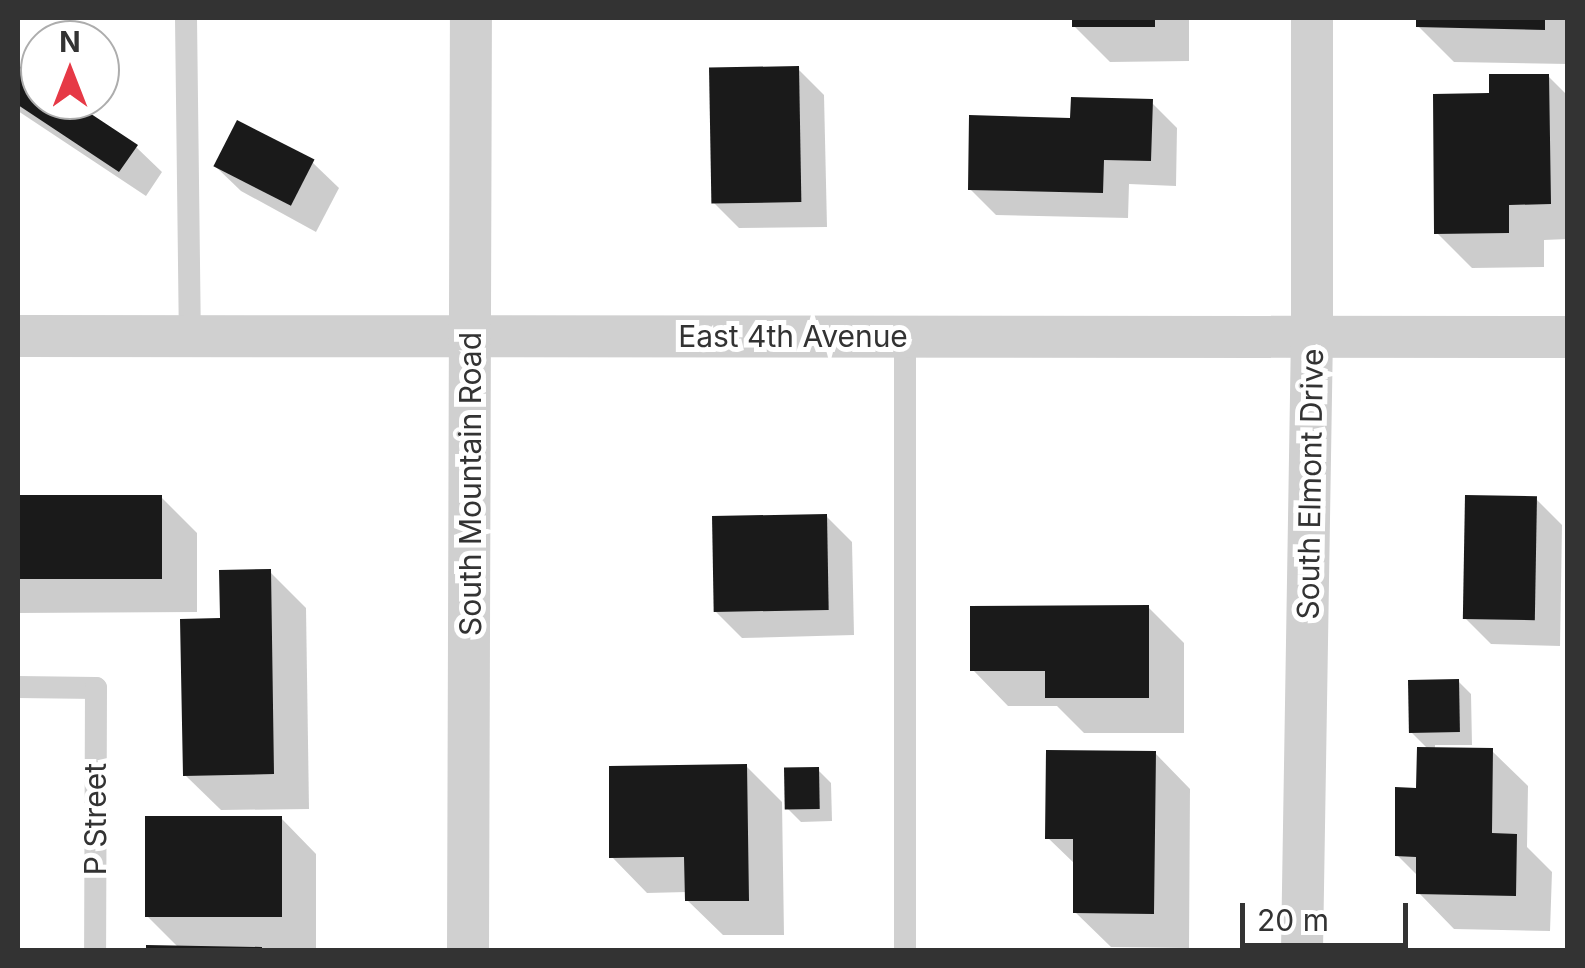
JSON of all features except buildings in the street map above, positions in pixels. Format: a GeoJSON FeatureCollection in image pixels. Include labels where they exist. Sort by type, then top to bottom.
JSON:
{"type":"FeatureCollection","features":[{"type":"Feature","properties":{"kind":"street","name":"South Mountain Road"},"geometry":{"type":"LineString","coordinates":[[468,950],[471,18]]}},
{"type":"Feature","properties":{"kind":"street","name":"South Elmont Drive"},"geometry":{"type":"LineString","coordinates":[[1302,950],[1312,337],[1312,18]]}},
{"type":"Feature","properties":{"kind":"street","name":"East 4th Avenue"},"geometry":{"type":"LineString","coordinates":[[18,336],[1568,337]]}},
{"type":"Feature","properties":{"kind":"lane"},"geometry":{"type":"LineString","coordinates":[[186,18],[190,336]]}},
{"type":"Feature","properties":{"kind":"lane"},"geometry":{"type":"LineString","coordinates":[[905,336],[905,950]]}},
{"type":"Feature","properties":{"kind":"lane","name":"P Street"},"geometry":{"type":"LineString","coordinates":[[18,688],[96,688],[95,950]]}}]}
